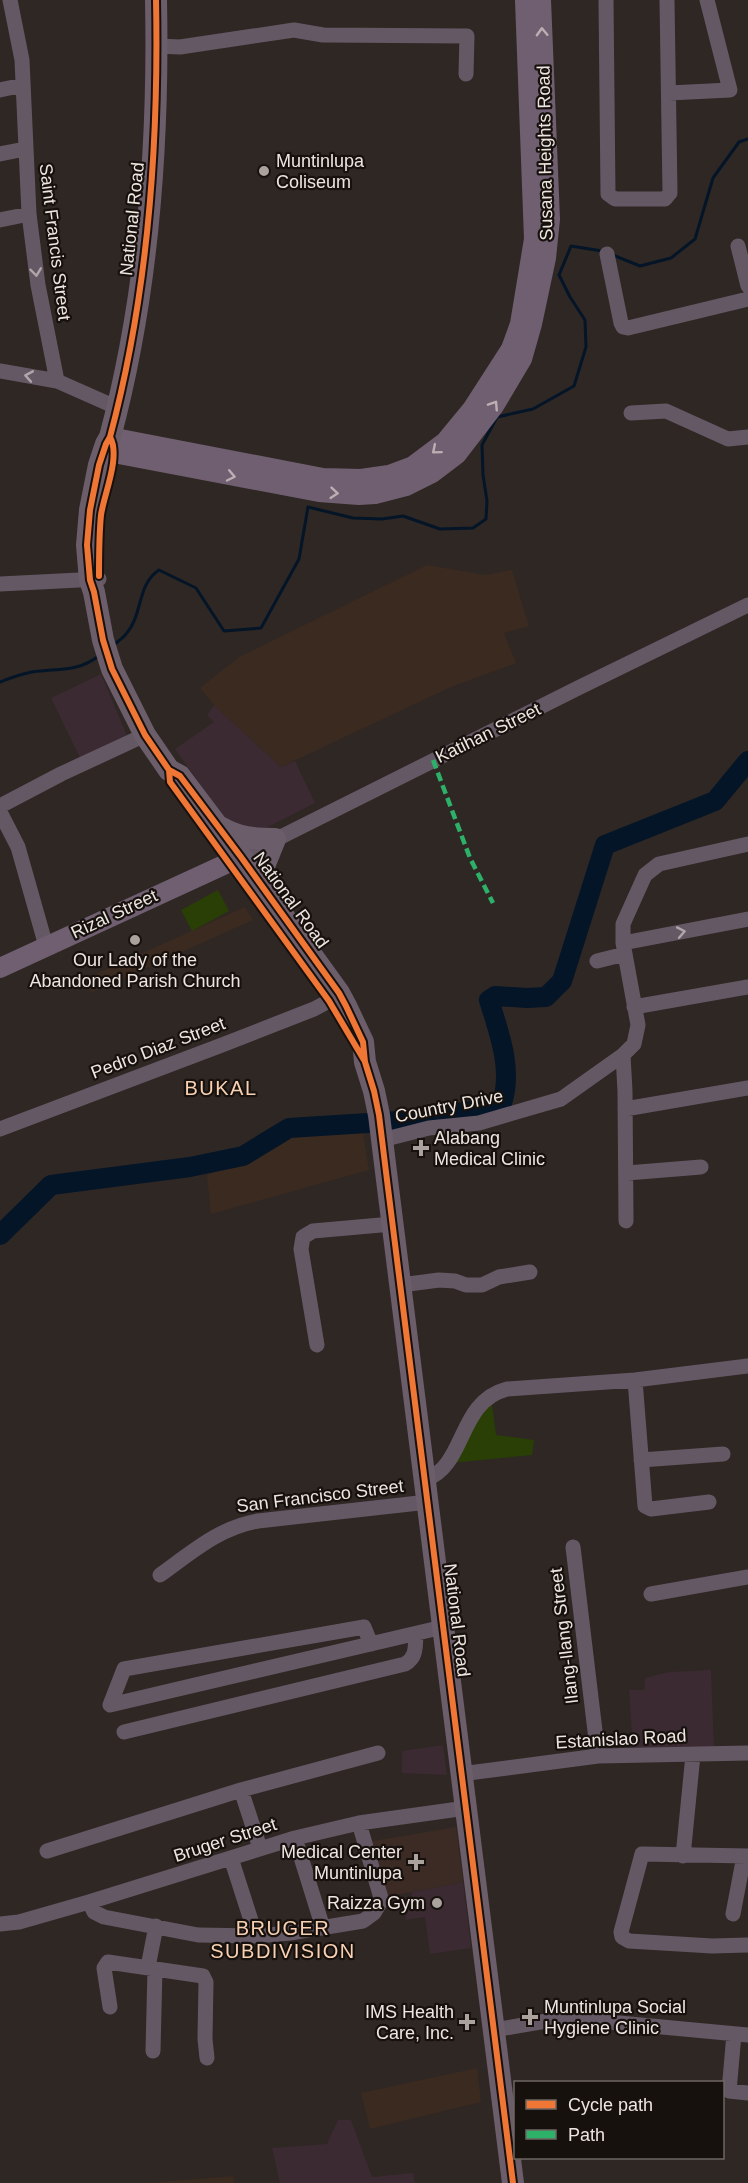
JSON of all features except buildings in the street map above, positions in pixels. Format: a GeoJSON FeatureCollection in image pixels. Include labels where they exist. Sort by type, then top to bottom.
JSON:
{"type":"FeatureCollection","features":[{"type":"Feature","properties":{"kind":"highway","name":"National Road"},"geometry":{"type":"LineString","coordinates":[[156,0],[157,46],[150,210],[133,331],[109,447],[94,584],[105,647],[112,669],[145,735],[170,770],[180,776],[217,825],[235,860],[329,1001],[365,1062]]}},
{"type":"Feature","properties":{"kind":"highway","name":"National Road"},"geometry":{"type":"LineString","coordinates":[[170,770],[170,782],[235,860],[265,890],[339,993],[363,1042],[365,1062],[374,1091],[380,1129],[401,1285],[513,2183]]}},
{"type":"Feature","properties":{"kind":"highway"},"geometry":{"type":"LineString","coordinates":[[217,825],[249,839],[274,839],[262,871],[265,890]]}},
{"type":"Feature","properties":{"kind":"main road","name":"Susana Heights Road"},"geometry":{"type":"LineString","coordinates":[[109,447],[323,478],[360,479],[388,475],[413,466],[445,442],[465,419],[485,390],[511,349],[520,324],[534,239],[525,0]]}},
{"type":"Feature","properties":{"kind":"main road","name":"Susana Heights Road"},"geometry":{"type":"LineString","coordinates":[[109,447],[308,490],[359,495],[375,494],[406,486],[432,473],[457,454],[494,406],[522,359],[546,258],[550,219],[541,0]]}},
{"type":"Feature","properties":{"kind":"main road","name":"Rizal Street"},"geometry":{"type":"LineString","coordinates":[[0,968],[235,860]]}},
{"type":"Feature","properties":{"kind":"street","name":"Saint Francis Street"},"geometry":{"type":"LineString","coordinates":[[10,0],[22,60],[28,214],[38,285],[57,381]]}},
{"type":"Feature","properties":{"kind":"street"},"geometry":{"type":"LineString","coordinates":[[606,0],[608,194],[610,197],[666,199],[670,193],[667,0]]}},
{"type":"Feature","properties":{"kind":"street"},"geometry":{"type":"LineString","coordinates":[[669,93],[729,90],[707,0]]}},
{"type":"Feature","properties":{"kind":"street"},"geometry":{"type":"LineString","coordinates":[[157,46],[180,47],[294,30],[323,34],[466,36],[466,74]]}},
{"type":"Feature","properties":{"kind":"street"},"geometry":{"type":"LineString","coordinates":[[0,90],[23,85]]}},
{"type":"Feature","properties":{"kind":"street"},"geometry":{"type":"LineString","coordinates":[[0,154],[25,149]]}},
{"type":"Feature","properties":{"kind":"street"},"geometry":{"type":"LineString","coordinates":[[0,220],[28,214]]}},
{"type":"Feature","properties":{"kind":"street"},"geometry":{"type":"LineString","coordinates":[[738,246],[748,286]]}},
{"type":"Feature","properties":{"kind":"street"},"geometry":{"type":"LineString","coordinates":[[607,254],[623,327],[628,328],[748,299]]}},
{"type":"Feature","properties":{"kind":"street"},"geometry":{"type":"LineString","coordinates":[[0,372],[57,381],[118,408]]}},
{"type":"Feature","properties":{"kind":"street"},"geometry":{"type":"LineString","coordinates":[[631,413],[666,411],[728,439],[748,437]]}},
{"type":"Feature","properties":{"kind":"street"},"geometry":{"type":"LineString","coordinates":[[0,584],[94,584]]}},
{"type":"Feature","properties":{"kind":"street","name":"Katihan Street"},"geometry":{"type":"LineString","coordinates":[[235,860],[748,605]]}},
{"type":"Feature","properties":{"kind":"street"},"geometry":{"type":"LineString","coordinates":[[0,806],[145,735]]}},
{"type":"Feature","properties":{"kind":"street"},"geometry":{"type":"LineString","coordinates":[[0,812],[18,847],[46,946]]}},
{"type":"Feature","properties":{"kind":"street","name":"Country Drive"},"geometry":{"type":"LineString","coordinates":[[380,1129],[429,1128],[478,1123],[561,1099],[623,1055],[634,1044],[638,1025],[624,949],[623,924],[645,875],[659,864],[748,844]]}},
{"type":"Feature","properties":{"kind":"street"},"geometry":{"type":"LineString","coordinates":[[597,961],[624,949],[748,919]]}},
{"type":"Feature","properties":{"kind":"street"},"geometry":{"type":"LineString","coordinates":[[634,1007],[748,987]]}},
{"type":"Feature","properties":{"kind":"street","name":"Pedro Diaz Street"},"geometry":{"type":"LineString","coordinates":[[0,1129],[222,1045],[329,1001]]}},
{"type":"Feature","properties":{"kind":"street"},"geometry":{"type":"LineString","coordinates":[[623,1055],[627,1173],[626,1221]]}},
{"type":"Feature","properties":{"kind":"street"},"geometry":{"type":"LineString","coordinates":[[625,1109],[748,1088]]}},
{"type":"Feature","properties":{"kind":"street"},"geometry":{"type":"LineString","coordinates":[[627,1173],[701,1167]]}},
{"type":"Feature","properties":{"kind":"street"},"geometry":{"type":"LineString","coordinates":[[317,1345],[300,1242],[303,1237],[313,1231],[392,1224]]}},
{"type":"Feature","properties":{"kind":"street"},"geometry":{"type":"LineString","coordinates":[[401,1285],[447,1280],[482,1286],[499,1277],[530,1272]]}},
{"type":"Feature","properties":{"kind":"street"},"geometry":{"type":"LineString","coordinates":[[425,1480],[441,1472],[475,1412],[482,1402],[496,1392],[507,1389],[635,1380],[748,1366]]}},
{"type":"Feature","properties":{"kind":"street"},"geometry":{"type":"LineString","coordinates":[[635,1380],[643,1502],[647,1508],[709,1502]]}},
{"type":"Feature","properties":{"kind":"street"},"geometry":{"type":"LineString","coordinates":[[641,1460],[723,1454]]}},
{"type":"Feature","properties":{"kind":"street","name":"San Francisco Street"},"geometry":{"type":"LineString","coordinates":[[160,1575],[213,1538],[239,1524],[428,1503]]}},
{"type":"Feature","properties":{"kind":"street","name":"Ilang-Ilang Street"},"geometry":{"type":"LineString","coordinates":[[573,1547],[598,1756]]}},
{"type":"Feature","properties":{"kind":"street"},"geometry":{"type":"LineString","coordinates":[[651,1593],[748,1577]]}},
{"type":"Feature","properties":{"kind":"street"},"geometry":{"type":"LineString","coordinates":[[371,1644],[364,1627],[124,1669],[110,1705],[416,1634],[443,1627]]}},
{"type":"Feature","properties":{"kind":"street"},"geometry":{"type":"LineString","coordinates":[[124,1732],[405,1664],[412,1660],[415,1653],[416,1634]]}},
{"type":"Feature","properties":{"kind":"street"},"geometry":{"type":"LineString","coordinates":[[47,1851],[241,1790],[378,1753]]}},
{"type":"Feature","properties":{"kind":"street","name":"Estanislao Road"},"geometry":{"type":"LineString","coordinates":[[461,1774],[598,1756],[748,1753]]}},
{"type":"Feature","properties":{"kind":"street"},"geometry":{"type":"LineString","coordinates":[[683,1856],[693,1755]]}},
{"type":"Feature","properties":{"kind":"street"},"geometry":{"type":"LineString","coordinates":[[241,1790],[261,1848]]}},
{"type":"Feature","properties":{"kind":"street","name":"Bruger Street"},"geometry":{"type":"LineString","coordinates":[[0,1924],[19,1922],[90,1902],[295,1838],[358,1823],[466,1808]]}},
{"type":"Feature","properties":{"kind":"street"},"geometry":{"type":"LineString","coordinates":[[90,1902],[94,1912],[104,1917],[214,1936],[256,1936],[363,1921],[374,1913],[381,1898],[358,1823]]}},
{"type":"Feature","properties":{"kind":"street"},"geometry":{"type":"LineString","coordinates":[[295,1838],[323,1928]]}},
{"type":"Feature","properties":{"kind":"street"},"geometry":{"type":"LineString","coordinates":[[733,1914],[746,1856],[642,1854],[621,1932],[622,1938],[629,1941],[712,1946],[748,1945]]}},
{"type":"Feature","properties":{"kind":"street"},"geometry":{"type":"LineString","coordinates":[[231,1858],[256,1936]]}},
{"type":"Feature","properties":{"kind":"street"},"geometry":{"type":"LineString","coordinates":[[153,2050],[152,1968],[156,1926]]}},
{"type":"Feature","properties":{"kind":"street"},"geometry":{"type":"LineString","coordinates":[[110,2007],[104,1973],[105,1965],[111,1962],[201,1975],[204,1977],[207,2058]]}},
{"type":"Feature","properties":{"kind":"street"},"geometry":{"type":"LineString","coordinates":[[494,2035],[558,2019],[601,2020],[741,2034],[729,2091],[748,2093]]}},
{"type":"Feature","properties":{"kind":"shaded area"},"geometry":{"type":"Polygon","coordinates":[[[427,565],[485,575],[512,570],[529,626],[504,633],[516,663],[451,687],[281,767],[214,705],[200,688],[239,657],[427,565]]]}},
{"type":"Feature","properties":{"kind":"shaded area"},"geometry":{"type":"Polygon","coordinates":[[[101,674],[128,738],[81,760],[51,698],[101,674]]]}},
{"type":"Feature","properties":{"kind":"shaded area"},"geometry":{"type":"Polygon","coordinates":[[[214,705],[281,767],[295,761],[315,803],[262,830],[229,825],[175,749],[214,722],[207,715],[214,705]]]}},
{"type":"Feature","properties":{"kind":"shaded area"},"geometry":{"type":"Polygon","coordinates":[[[245,907],[253,920],[91,993],[87,978],[245,907]]]}},
{"type":"Feature","properties":{"kind":"shaded area"},"geometry":{"type":"Polygon","coordinates":[[[362,1126],[369,1170],[211,1214],[207,1175],[277,1146],[279,1137],[299,1131],[362,1126]]]}},
{"type":"Feature","properties":{"kind":"shaded area"},"geometry":{"type":"Polygon","coordinates":[[[711,1670],[714,1748],[633,1750],[629,1690],[644,1690],[645,1678],[669,1672],[711,1670]]]}},
{"type":"Feature","properties":{"kind":"shaded area"},"geometry":{"type":"Polygon","coordinates":[[[443,1745],[447,1775],[402,1773],[402,1751],[443,1745]]]}},
{"type":"Feature","properties":{"kind":"shaded area","name":"Medical Center Muntinlupa"},"geometry":{"type":"Polygon","coordinates":[[[456,1827],[463,1882],[382,1898],[367,1842],[456,1827]]]}},
{"type":"Feature","properties":{"kind":"shaded area"},"geometry":{"type":"Polygon","coordinates":[[[463,1882],[471,1948],[430,1954],[425,1917],[405,1920],[412,1892],[463,1882]]]}},
{"type":"Feature","properties":{"kind":"shaded area"},"geometry":{"type":"Polygon","coordinates":[[[477,2068],[481,2102],[370,2129],[361,2093],[477,2068]]]}},
{"type":"Feature","properties":{"kind":"shaded area"},"geometry":{"type":"Polygon","coordinates":[[[338,2120],[351,2120],[372,2177],[413,2173],[415,2183],[280,2183],[272,2148],[327,2144],[338,2120]]]}},
{"type":"Feature","properties":{"kind":"shaded area"},"geometry":{"type":"Polygon","coordinates":[[[233,2176],[234,2183],[147,2183],[233,2176]]]}},
{"type":"Feature","properties":{"kind":"green space"},"geometry":{"type":"Polygon","coordinates":[[[218,890],[229,911],[192,931],[181,910],[218,890]]]}},
{"type":"Feature","properties":{"kind":"green space"},"geometry":{"type":"Polygon","coordinates":[[[492,1404],[496,1435],[534,1440],[532,1455],[450,1463],[480,1417],[492,1404]]]}},
{"type":"Feature","properties":{"kind":"waterway"},"geometry":{"type":"LineString","coordinates":[[613,255],[640,266],[671,258],[695,239],[713,178],[739,142],[748,139]]}},
{"type":"Feature","properties":{"kind":"waterway"},"geometry":{"type":"LineString","coordinates":[[115,644],[131,626],[143,591],[152,576],[159,570],[196,588],[224,631],[261,628],[299,559],[308,507],[353,518],[382,519],[403,516],[440,529],[473,528],[486,519],[487,501],[482,445],[497,417],[533,409],[574,386],[586,347],[585,320],[559,275],[571,246],[602,251]]}},
{"type":"Feature","properties":{"kind":"waterway"},"geometry":{"type":"LineString","coordinates":[[0,682],[32,672],[68,669],[83,665],[100,655]]}},
{"type":"Feature","properties":{"kind":"waterway"},"geometry":{"type":"LineString","coordinates":[[0,1235],[51,1185],[190,1167],[243,1156],[289,1128],[399,1121],[487,1109],[502,1103],[505,1090],[505,1064],[489,1000],[495,996],[546,997],[562,981],[605,845],[715,801],[748,761]]}},
{"type":"Feature","properties":{"kind":"marked path"},"geometry":{"type":"LineString","coordinates":[[433,760],[470,858],[493,903]]}},
{"type":"Feature","properties":{"kind":"cycle path"},"geometry":{"type":"LineString","coordinates":[[156,0],[153,165],[142,275],[123,383],[110,437],[99,465],[90,510],[87,545],[90,580],[112,669],[145,735],[169,770],[180,776],[241,857],[339,993],[363,1042],[365,1062],[379,1115],[513,2183]]}},
{"type":"Feature","properties":{"kind":"cycle path"},"geometry":{"type":"LineString","coordinates":[[99,576],[101,515],[114,454],[110,437]]}},
{"type":"Feature","properties":{"kind":"cycle path"},"geometry":{"type":"LineString","coordinates":[[169,770],[170,782],[329,1001],[364,1060]]}},
{"type":"Feature","properties":{"kind":"place","name":"Muntinlupa Coliseum"},"geometry":{"type":"Point","coordinates":[264,171]}},
{"type":"Feature","properties":{"kind":"place","name":"Our Lady of the Abandoned Parish Church"},"geometry":{"type":"Point","coordinates":[135,940]}},
{"type":"Feature","properties":{"kind":"place","name":"Alabang Medical Clinic"},"geometry":{"type":"Point","coordinates":[421,1148]}},
{"type":"Feature","properties":{"kind":"place","name":"Medical Center Muntinlupa"},"geometry":{"type":"Point","coordinates":[416,1862]}},
{"type":"Feature","properties":{"kind":"place","name":"Raizza Gym"},"geometry":{"type":"Point","coordinates":[437,1903]}},
{"type":"Feature","properties":{"kind":"place","name":"Muntinlupa Social Hygiene Clinic"},"geometry":{"type":"Point","coordinates":[530,2017]}},
{"type":"Feature","properties":{"kind":"place","name":"IMS Health Care, Inc."},"geometry":{"type":"Point","coordinates":[467,2022]}},
{"type":"Feature","properties":{"kind":"district","name":"BUKAL"},"geometry":{"type":"Point","coordinates":[221,1088]}},
{"type":"Feature","properties":{"kind":"district","name":"BRUGER SUBDIVISION"},"geometry":{"type":"Point","coordinates":[283,1940]}}]}
